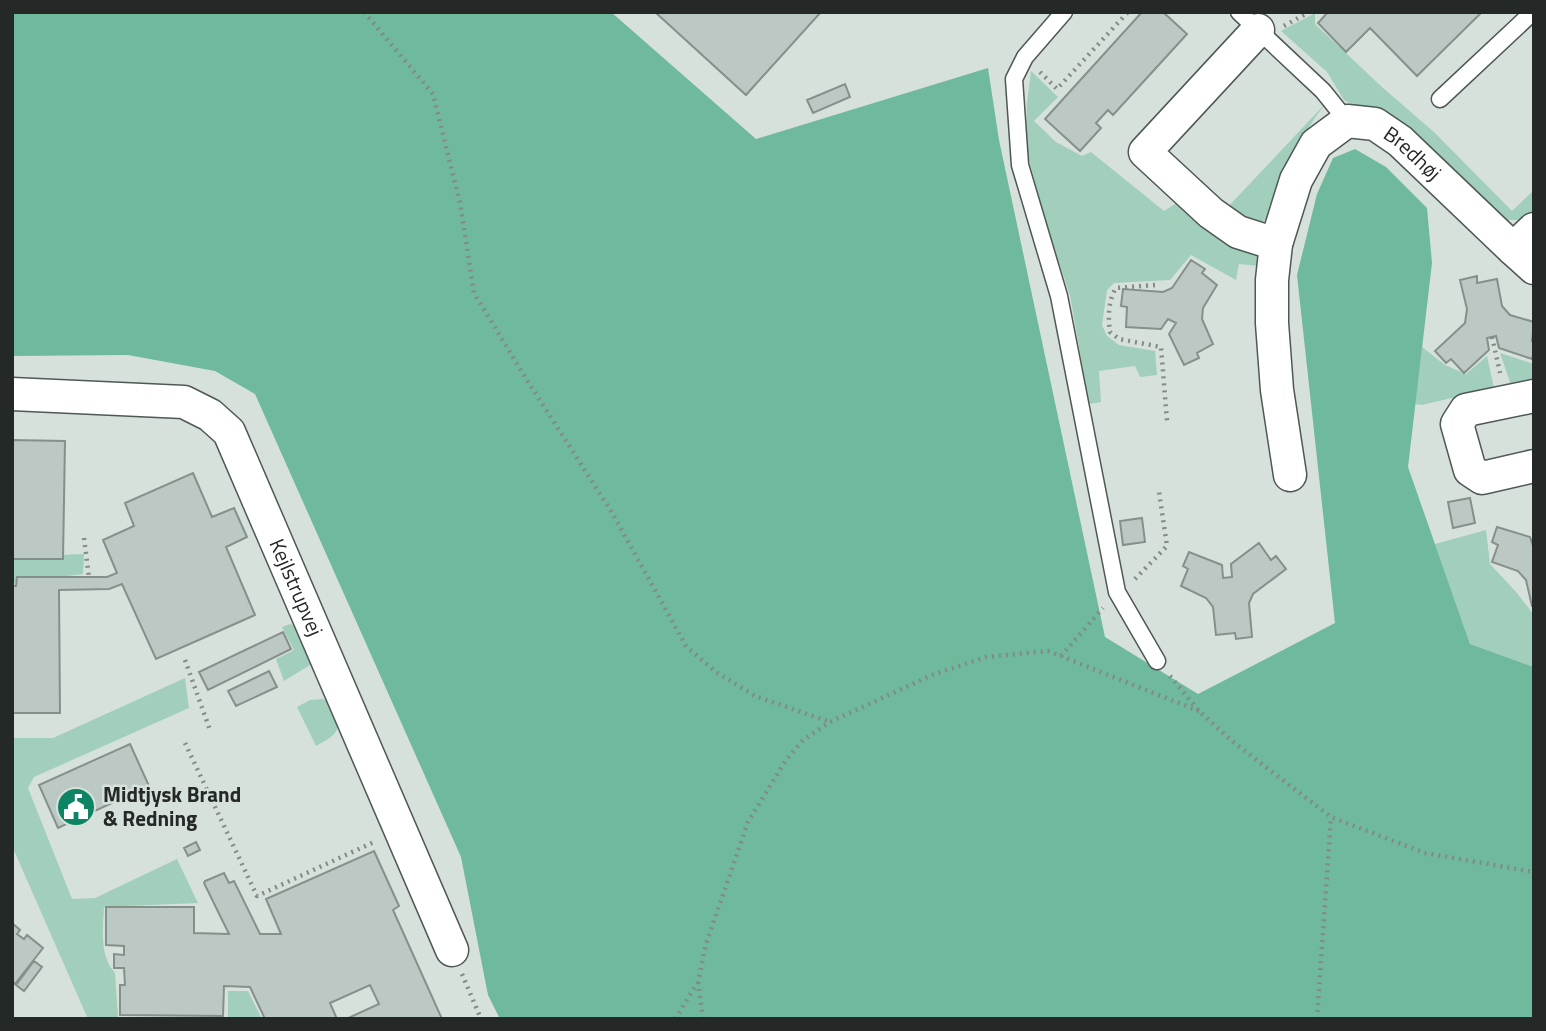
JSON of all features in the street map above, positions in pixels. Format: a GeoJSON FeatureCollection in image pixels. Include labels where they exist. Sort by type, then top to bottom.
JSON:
{"type":"FeatureCollection","features":[{"type":"Feature","properties":{"kind":"street"},"geometry":{"type":"LineString","coordinates":[[1248,21],[1145,152],[1238,232],[1276,244]]}},
{"type":"Feature","properties":{"kind":"street"},"geometry":{"type":"LineString","coordinates":[[1290,475],[1277,390],[1272,324],[1272,280],[1276,244],[1296,180],[1317,144],[1347,121]]}},
{"type":"Feature","properties":{"kind":"street","name":"Bredhøj"},"geometry":{"type":"LineString","coordinates":[[1347,121],[1375,124],[1400,141],[1527,249]]}},
{"type":"Feature","properties":{"kind":"street","name":"Kejlstrupvej"},"geometry":{"type":"LineString","coordinates":[[12,394],[184,402],[210,415],[229,432],[452,950]]}},
{"type":"Feature","properties":{"kind":"street"},"geometry":{"type":"LineString","coordinates":[[1520,398],[1466,410],[1457,424],[1470,470],[1482,478],[1534,466]]}},
{"type":"Feature","properties":{"kind":"lane"},"geometry":{"type":"LineString","coordinates":[[1064,12],[1025,57],[1014,79],[1020,165],[1059,296],[1117,592],[1157,661]]}},
{"type":"Feature","properties":{"kind":"lane"},"geometry":{"type":"LineString","coordinates":[[1440,99],[1534,12]]}},
{"type":"Feature","properties":{"kind":"lane"},"geometry":{"type":"LineString","coordinates":[[1248,21],[1322,91],[1347,121]]}},
{"type":"Feature","properties":{"kind":"path"},"geometry":{"type":"LineString","coordinates":[[364,12],[433,94],[460,203],[474,293],[611,511],[686,646],[716,672],[755,696],[830,722]]}},
{"type":"Feature","properties":{"kind":"path"},"geometry":{"type":"LineString","coordinates":[[1025,57],[1057,89],[1128,12]]}},
{"type":"Feature","properties":{"kind":"path"},"geometry":{"type":"LineString","coordinates":[[1155,285],[1116,288],[1108,318],[1110,332],[1119,339],[1161,347],[1167,421]]}},
{"type":"Feature","properties":{"kind":"path"},"geometry":{"type":"LineString","coordinates":[[1492,337],[1520,398]]}},
{"type":"Feature","properties":{"kind":"path"},"geometry":{"type":"LineString","coordinates":[[1061,656],[1117,592],[1128,585],[1167,546],[1159,492]]}},
{"type":"Feature","properties":{"kind":"path"},"geometry":{"type":"LineString","coordinates":[[84,538],[89,577]]}},
{"type":"Feature","properties":{"kind":"path"},"geometry":{"type":"LineString","coordinates":[[703,1019],[698,982],[706,944],[748,822],[794,750],[803,740],[830,722],[932,675],[986,657],[1048,651],[1199,711]]}},
{"type":"Feature","properties":{"kind":"path"},"geometry":{"type":"LineString","coordinates":[[185,660],[210,730]]}},
{"type":"Feature","properties":{"kind":"path"},"geometry":{"type":"LineString","coordinates":[[1157,661],[1199,711],[1232,741],[1331,817],[1425,853],[1534,872]]}},
{"type":"Feature","properties":{"kind":"path"},"geometry":{"type":"LineString","coordinates":[[185,743],[257,896],[400,830]]}},
{"type":"Feature","properties":{"kind":"path"},"geometry":{"type":"LineString","coordinates":[[1317,1019],[1331,817]]}},
{"type":"Feature","properties":{"kind":"path"},"geometry":{"type":"LineString","coordinates":[[452,950],[481,1019]]}},
{"type":"Feature","properties":{"kind":"path"},"geometry":{"type":"LineString","coordinates":[[675,1019],[698,982]]}},
{"type":"Feature","properties":{"kind":"green space"},"geometry":{"type":"Polygon","coordinates":[[[12,12],[611,12],[756,139],[988,68],[999,140],[1105,637],[1198,694],[1335,623],[1297,275],[1317,194],[1333,158],[1355,149],[1386,167],[1427,208],[1432,263],[1408,467],[1470,644],[1534,667],[1534,1019],[500,1019],[488,995],[461,857],[255,394],[215,371],[128,355],[12,356],[12,12]]]}},
{"type":"Feature","properties":{"kind":"green space"},"geometry":{"type":"Polygon","coordinates":[[[1315,13],[1315,24],[1435,133],[1512,211],[1534,190],[1534,213],[1521,220],[1505,220],[1344,100],[1327,72],[1281,31],[1315,13]]]}},
{"type":"Feature","properties":{"kind":"green space"},"geometry":{"type":"Polygon","coordinates":[[[1031,71],[1058,97],[1034,121],[1056,142],[1082,156],[1091,152],[1164,211],[1178,202],[1215,236],[1243,246],[1259,257],[1259,266],[1239,264],[1236,280],[1191,255],[1170,280],[1114,283],[1107,290],[1102,325],[1107,336],[1119,345],[1155,351],[1157,375],[1140,377],[1135,366],[1099,371],[1101,402],[1089,404],[1070,295],[1047,227],[1026,149],[1031,71]]]}},
{"type":"Feature","properties":{"kind":"green space"},"geometry":{"type":"Polygon","coordinates":[[[1324,105],[1297,147],[1277,199],[1262,223],[1250,224],[1225,210],[1324,105]]]}},
{"type":"Feature","properties":{"kind":"green space"},"geometry":{"type":"Polygon","coordinates":[[[1422,347],[1445,365],[1466,374],[1487,356],[1494,388],[1422,405],[1415,404],[1422,347]]]}},
{"type":"Feature","properties":{"kind":"green space"},"geometry":{"type":"Polygon","coordinates":[[[1500,353],[1534,364],[1534,379],[1511,385],[1500,353]]]}},
{"type":"Feature","properties":{"kind":"green space"},"geometry":{"type":"Polygon","coordinates":[[[1486,530],[1490,564],[1534,615],[1534,667],[1470,644],[1435,544],[1486,530]]]}},
{"type":"Feature","properties":{"kind":"green space"},"geometry":{"type":"Polygon","coordinates":[[[84,554],[83,574],[12,583],[12,557],[84,554]]]}},
{"type":"Feature","properties":{"kind":"green space"},"geometry":{"type":"Polygon","coordinates":[[[290,624],[299,627],[315,660],[284,681],[276,659],[294,650],[282,627],[290,624]]]}},
{"type":"Feature","properties":{"kind":"green space"},"geometry":{"type":"Polygon","coordinates":[[[185,678],[189,708],[34,777],[28,788],[72,899],[95,898],[177,859],[198,903],[104,907],[104,950],[115,973],[118,1017],[189,1019],[88,1019],[12,846],[12,738],[53,738],[185,678]]]}},
{"type":"Feature","properties":{"kind":"green space"},"geometry":{"type":"Polygon","coordinates":[[[310,700],[329,701],[336,717],[337,728],[331,737],[316,746],[297,707],[310,700]]]}},
{"type":"Feature","properties":{"kind":"green space"},"geometry":{"type":"Polygon","coordinates":[[[228,991],[248,991],[262,1019],[228,1019],[228,991]]]}},
{"type":"Feature","properties":{"kind":"building"},"geometry":{"type":"Polygon","coordinates":[[[655,12],[821,12],[746,95],[655,12]]]}},
{"type":"Feature","properties":{"kind":"building"},"geometry":{"type":"Polygon","coordinates":[[[1142,12],[1163,12],[1187,34],[1113,115],[1108,110],[1096,123],[1101,128],[1080,151],[1045,119],[1142,12]]]}},
{"type":"Feature","properties":{"kind":"building"},"geometry":{"type":"Polygon","coordinates":[[[1328,12],[1482,12],[1417,76],[1370,28],[1346,52],[1318,23],[1328,12]]]}},
{"type":"Feature","properties":{"kind":"building"},"geometry":{"type":"Polygon","coordinates":[[[845,84],[850,97],[813,113],[807,100],[845,84]]]}},
{"type":"Feature","properties":{"kind":"building"},"geometry":{"type":"Polygon","coordinates":[[[1191,260],[1205,269],[1202,273],[1217,285],[1203,308],[1202,319],[1213,344],[1197,353],[1199,358],[1184,365],[1169,334],[1176,323],[1168,319],[1161,329],[1126,327],[1127,307],[1121,306],[1123,289],[1163,292],[1172,288],[1191,260]]]}},
{"type":"Feature","properties":{"kind":"building"},"geometry":{"type":"Polygon","coordinates":[[[1477,276],[1477,283],[1497,279],[1502,306],[1510,315],[1534,322],[1532,359],[1499,348],[1496,336],[1487,338],[1489,350],[1464,373],[1451,359],[1446,363],[1435,351],[1465,323],[1467,309],[1460,280],[1477,276]]]}},
{"type":"Feature","properties":{"kind":"building"},"geometry":{"type":"Polygon","coordinates":[[[12,440],[65,441],[63,559],[12,559],[12,440]]]}},
{"type":"Feature","properties":{"kind":"building"},"geometry":{"type":"Polygon","coordinates":[[[193,473],[212,517],[234,508],[247,537],[226,547],[255,615],[156,659],[122,584],[109,589],[59,590],[60,713],[12,713],[12,586],[16,586],[17,577],[107,577],[117,573],[103,540],[134,526],[125,503],[193,473]]]}},
{"type":"Feature","properties":{"kind":"building"},"geometry":{"type":"Polygon","coordinates":[[[1470,498],[1475,523],[1453,528],[1448,502],[1470,498]]]}},
{"type":"Feature","properties":{"kind":"building"},"geometry":{"type":"Polygon","coordinates":[[[1142,518],[1145,542],[1123,545],[1120,521],[1142,518]]]}},
{"type":"Feature","properties":{"kind":"building"},"geometry":{"type":"Polygon","coordinates":[[[1497,527],[1530,537],[1534,549],[1534,606],[1526,580],[1518,571],[1492,562],[1498,545],[1492,542],[1497,527]]]}},
{"type":"Feature","properties":{"kind":"building"},"geometry":{"type":"Polygon","coordinates":[[[1259,543],[1271,560],[1276,556],[1286,569],[1253,594],[1249,603],[1252,637],[1236,639],[1235,633],[1216,635],[1213,607],[1206,598],[1181,586],[1188,569],[1183,566],[1189,552],[1222,565],[1223,578],[1232,577],[1231,564],[1259,543]]]}},
{"type":"Feature","properties":{"kind":"building"},"geometry":{"type":"Polygon","coordinates":[[[283,632],[291,649],[208,690],[199,672],[283,632]]]}},
{"type":"Feature","properties":{"kind":"building"},"geometry":{"type":"Polygon","coordinates":[[[269,671],[277,687],[236,706],[228,691],[269,671]]]}},
{"type":"Feature","properties":{"kind":"building","name":"Midtjysk Brand & Redning"},"geometry":{"type":"Polygon","coordinates":[[[130,744],[149,786],[58,828],[39,785],[130,744]]]}},
{"type":"Feature","properties":{"kind":"building"},"geometry":{"type":"Polygon","coordinates":[[[196,842],[200,850],[188,856],[184,848],[196,842]]]}},
{"type":"Feature","properties":{"kind":"building"},"geometry":{"type":"Polygon","coordinates":[[[374,851],[399,906],[393,910],[442,1019],[346,1019],[379,1004],[370,985],[330,1003],[337,1019],[265,1019],[250,987],[224,986],[223,1016],[120,1015],[120,985],[125,985],[124,968],[114,968],[114,954],[124,955],[124,946],[106,945],[106,907],[194,907],[194,933],[229,934],[204,883],[224,873],[229,883],[234,881],[260,934],[281,934],[266,899],[374,851]]]}},
{"type":"Feature","properties":{"kind":"building"},"geometry":{"type":"Polygon","coordinates":[[[12,923],[20,930],[17,934],[24,939],[27,935],[43,948],[15,984],[12,981],[12,923]]]}},
{"type":"Feature","properties":{"kind":"building"},"geometry":{"type":"Polygon","coordinates":[[[34,961],[42,967],[24,991],[16,985],[34,961]]]}},
{"type":"Feature","properties":{"kind":"place","name":"Midtjysk Brand & Redning"},"geometry":{"type":"Point","coordinates":[76,807]}}]}
